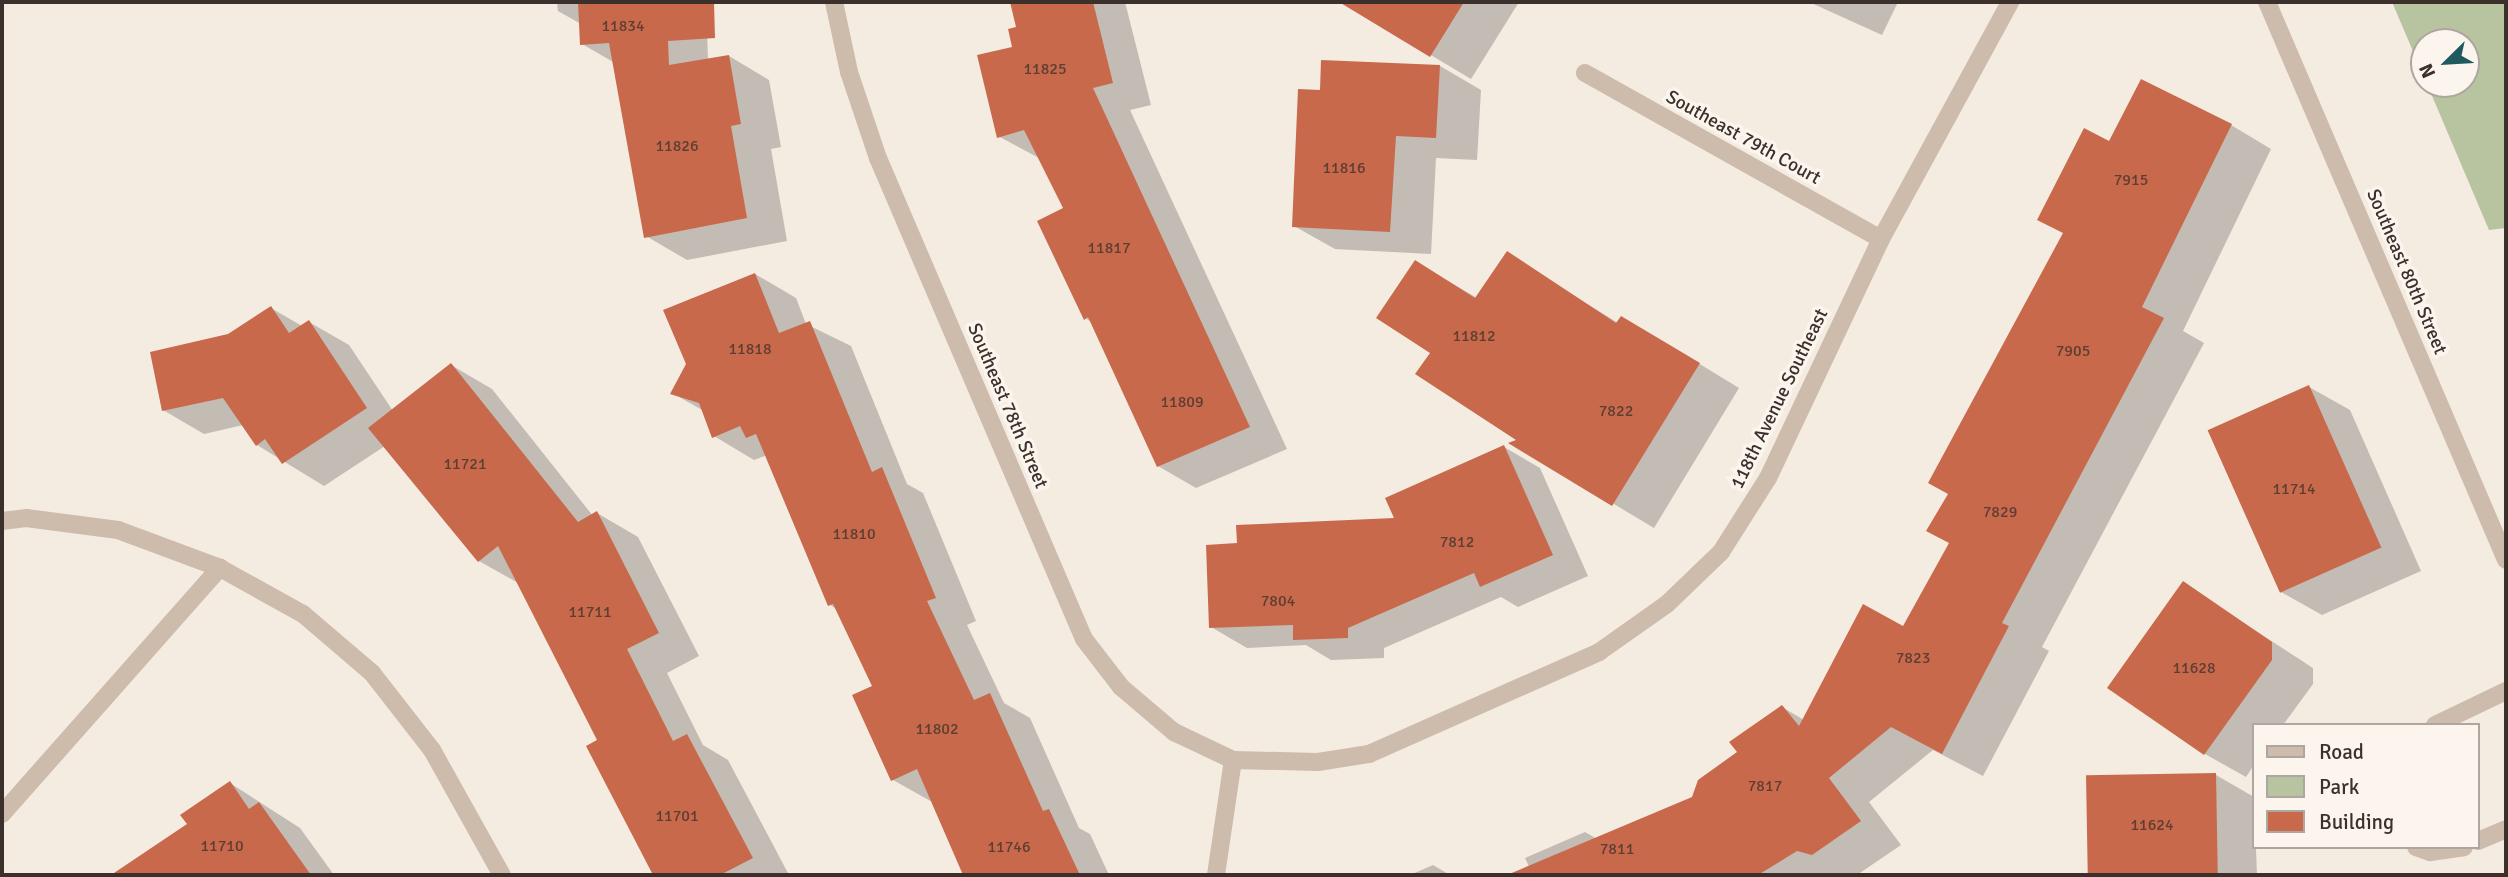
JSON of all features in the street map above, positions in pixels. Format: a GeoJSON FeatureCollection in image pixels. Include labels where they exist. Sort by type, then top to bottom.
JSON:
{"type":"FeatureCollection","features":[{"type":"Feature","properties":{"kind":"street","name":"Southeast 78th Street"},"geometry":{"type":"LineString","coordinates":[[834,2],[849,72],[878,158],[1084,639],[1121,687],[1174,732],[1233,760]]}},
{"type":"Feature","properties":{"kind":"street","name":"118th Avenue Southeast"},"geometry":{"type":"LineString","coordinates":[[1233,760],[1318,762],[1369,754],[1599,652],[1667,604],[1721,552],[1768,478],[1881,239],[2010,2]]}},
{"type":"Feature","properties":{"kind":"street","name":"Southeast 80th Street"},"geometry":{"type":"LineString","coordinates":[[2267,2],[2506,560]]}},
{"type":"Feature","properties":{"kind":"street","name":"Southeast 79th Court"},"geometry":{"type":"LineString","coordinates":[[1584,73],[1881,239]]}},
{"type":"Feature","properties":{"kind":"street"},"geometry":{"type":"LineString","coordinates":[[2,521],[26,518],[118,530],[220,568],[303,614],[372,673],[432,750],[502,875]]}},
{"type":"Feature","properties":{"kind":"street"},"geometry":{"type":"LineString","coordinates":[[2,814],[220,568]]}},
{"type":"Feature","properties":{"kind":"street"},"geometry":{"type":"LineString","coordinates":[[2439,723],[2506,691]]}},
{"type":"Feature","properties":{"kind":"street"},"geometry":{"type":"LineString","coordinates":[[1216,875],[1233,760]]}},
{"type":"Feature","properties":{"kind":"street"},"geometry":{"type":"LineString","coordinates":[[2480,840],[2506,829]]}},
{"type":"Feature","properties":{"kind":"street"},"geometry":{"type":"LineString","coordinates":[[2422,849],[2430,852],[2450,849]]}},
{"type":"Feature","properties":{"kind":"green space"},"geometry":{"type":"Polygon","coordinates":[[[2392,2],[2506,2],[2506,228],[2489,230],[2433,98],[2480,98],[2480,28],[2410,28],[2410,44],[2392,2]]]}},
{"type":"Feature","properties":{"kind":"building"},"geometry":{"type":"Polygon","coordinates":[[[578,2],[714,2],[715,38],[668,41],[669,65],[729,55],[741,124],[731,126],[747,218],[644,238],[609,43],[580,45],[578,2]]]}},
{"type":"Feature","properties":{"kind":"building"},"geometry":{"type":"Polygon","coordinates":[[[1010,2],[1093,2],[1113,83],[1093,88],[1250,427],[1157,467],[1088,317],[1084,320],[1037,221],[1063,208],[1024,130],[997,138],[977,55],[1012,47],[1008,29],[1016,27],[1010,2]]]}},
{"type":"Feature","properties":{"kind":"building"},"geometry":{"type":"Polygon","coordinates":[[[1339,2],[1464,2],[1430,57],[1339,2]]]}},
{"type":"Feature","properties":{"kind":"building"},"geometry":{"type":"Polygon","coordinates":[[[1321,60],[1440,65],[1436,138],[1396,136],[1390,232],[1292,227],[1298,89],[1320,90],[1321,60]]]}},
{"type":"Feature","properties":{"kind":"building"},"geometry":{"type":"Polygon","coordinates":[[[2141,79],[2232,124],[2142,307],[2164,318],[2002,623],[2009,626],[1942,754],[1891,727],[1829,778],[1861,821],[1812,855],[1797,851],[1758,875],[1507,875],[1692,797],[1698,780],[1737,752],[1729,742],[1782,705],[1799,726],[1863,604],[1903,626],[1949,543],[1926,531],[1948,494],[1928,483],[2063,233],[2037,220],[2084,128],[2109,141],[2141,79]]]}},
{"type":"Feature","properties":{"kind":"building"},"geometry":{"type":"Polygon","coordinates":[[[1507,251],[1616,323],[1621,316],[1700,363],[1612,506],[1508,443],[1516,440],[1415,374],[1430,353],[1376,318],[1415,260],[1475,298],[1507,251]]]}},
{"type":"Feature","properties":{"kind":"building"},"geometry":{"type":"Polygon","coordinates":[[[755,273],[779,333],[810,321],[872,472],[882,467],[936,598],[927,601],[974,700],[990,693],[1043,811],[1049,809],[1080,875],[963,875],[917,769],[891,781],[852,695],[872,686],[833,604],[828,606],[756,434],[746,438],[740,426],[712,438],[699,403],[670,394],[686,364],[663,310],[755,273]]]}},
{"type":"Feature","properties":{"kind":"building"},"geometry":{"type":"Polygon","coordinates":[[[271,306],[289,333],[309,320],[367,408],[282,464],[265,439],[256,446],[223,398],[162,411],[150,352],[228,334],[271,306]]]}},
{"type":"Feature","properties":{"kind":"building"},"geometry":{"type":"Polygon","coordinates":[[[451,363],[578,522],[597,511],[659,633],[627,649],[673,741],[687,734],[753,858],[720,875],[653,875],[586,746],[597,740],[498,546],[478,562],[368,428],[451,363]]]}},
{"type":"Feature","properties":{"kind":"building"},"geometry":{"type":"Polygon","coordinates":[[[2309,385],[2381,548],[2280,593],[2208,430],[2309,385]]]}},
{"type":"Feature","properties":{"kind":"building"},"geometry":{"type":"Polygon","coordinates":[[[1504,445],[1553,555],[1480,587],[1474,573],[1348,628],[1348,638],[1293,640],[1293,625],[1209,628],[1206,545],[1237,543],[1236,525],[1394,518],[1385,498],[1504,445]]]}},
{"type":"Feature","properties":{"kind":"building"},"geometry":{"type":"Polygon","coordinates":[[[2183,581],[2272,642],[2272,660],[2204,755],[2107,688],[2183,581]]]}},
{"type":"Feature","properties":{"kind":"building"},"geometry":{"type":"Polygon","coordinates":[[[2216,773],[2218,875],[2088,875],[2086,775],[2216,773]]]}},
{"type":"Feature","properties":{"kind":"building"},"geometry":{"type":"Polygon","coordinates":[[[230,781],[249,809],[259,802],[311,875],[111,875],[187,824],[180,815],[230,781]]]}}]}
